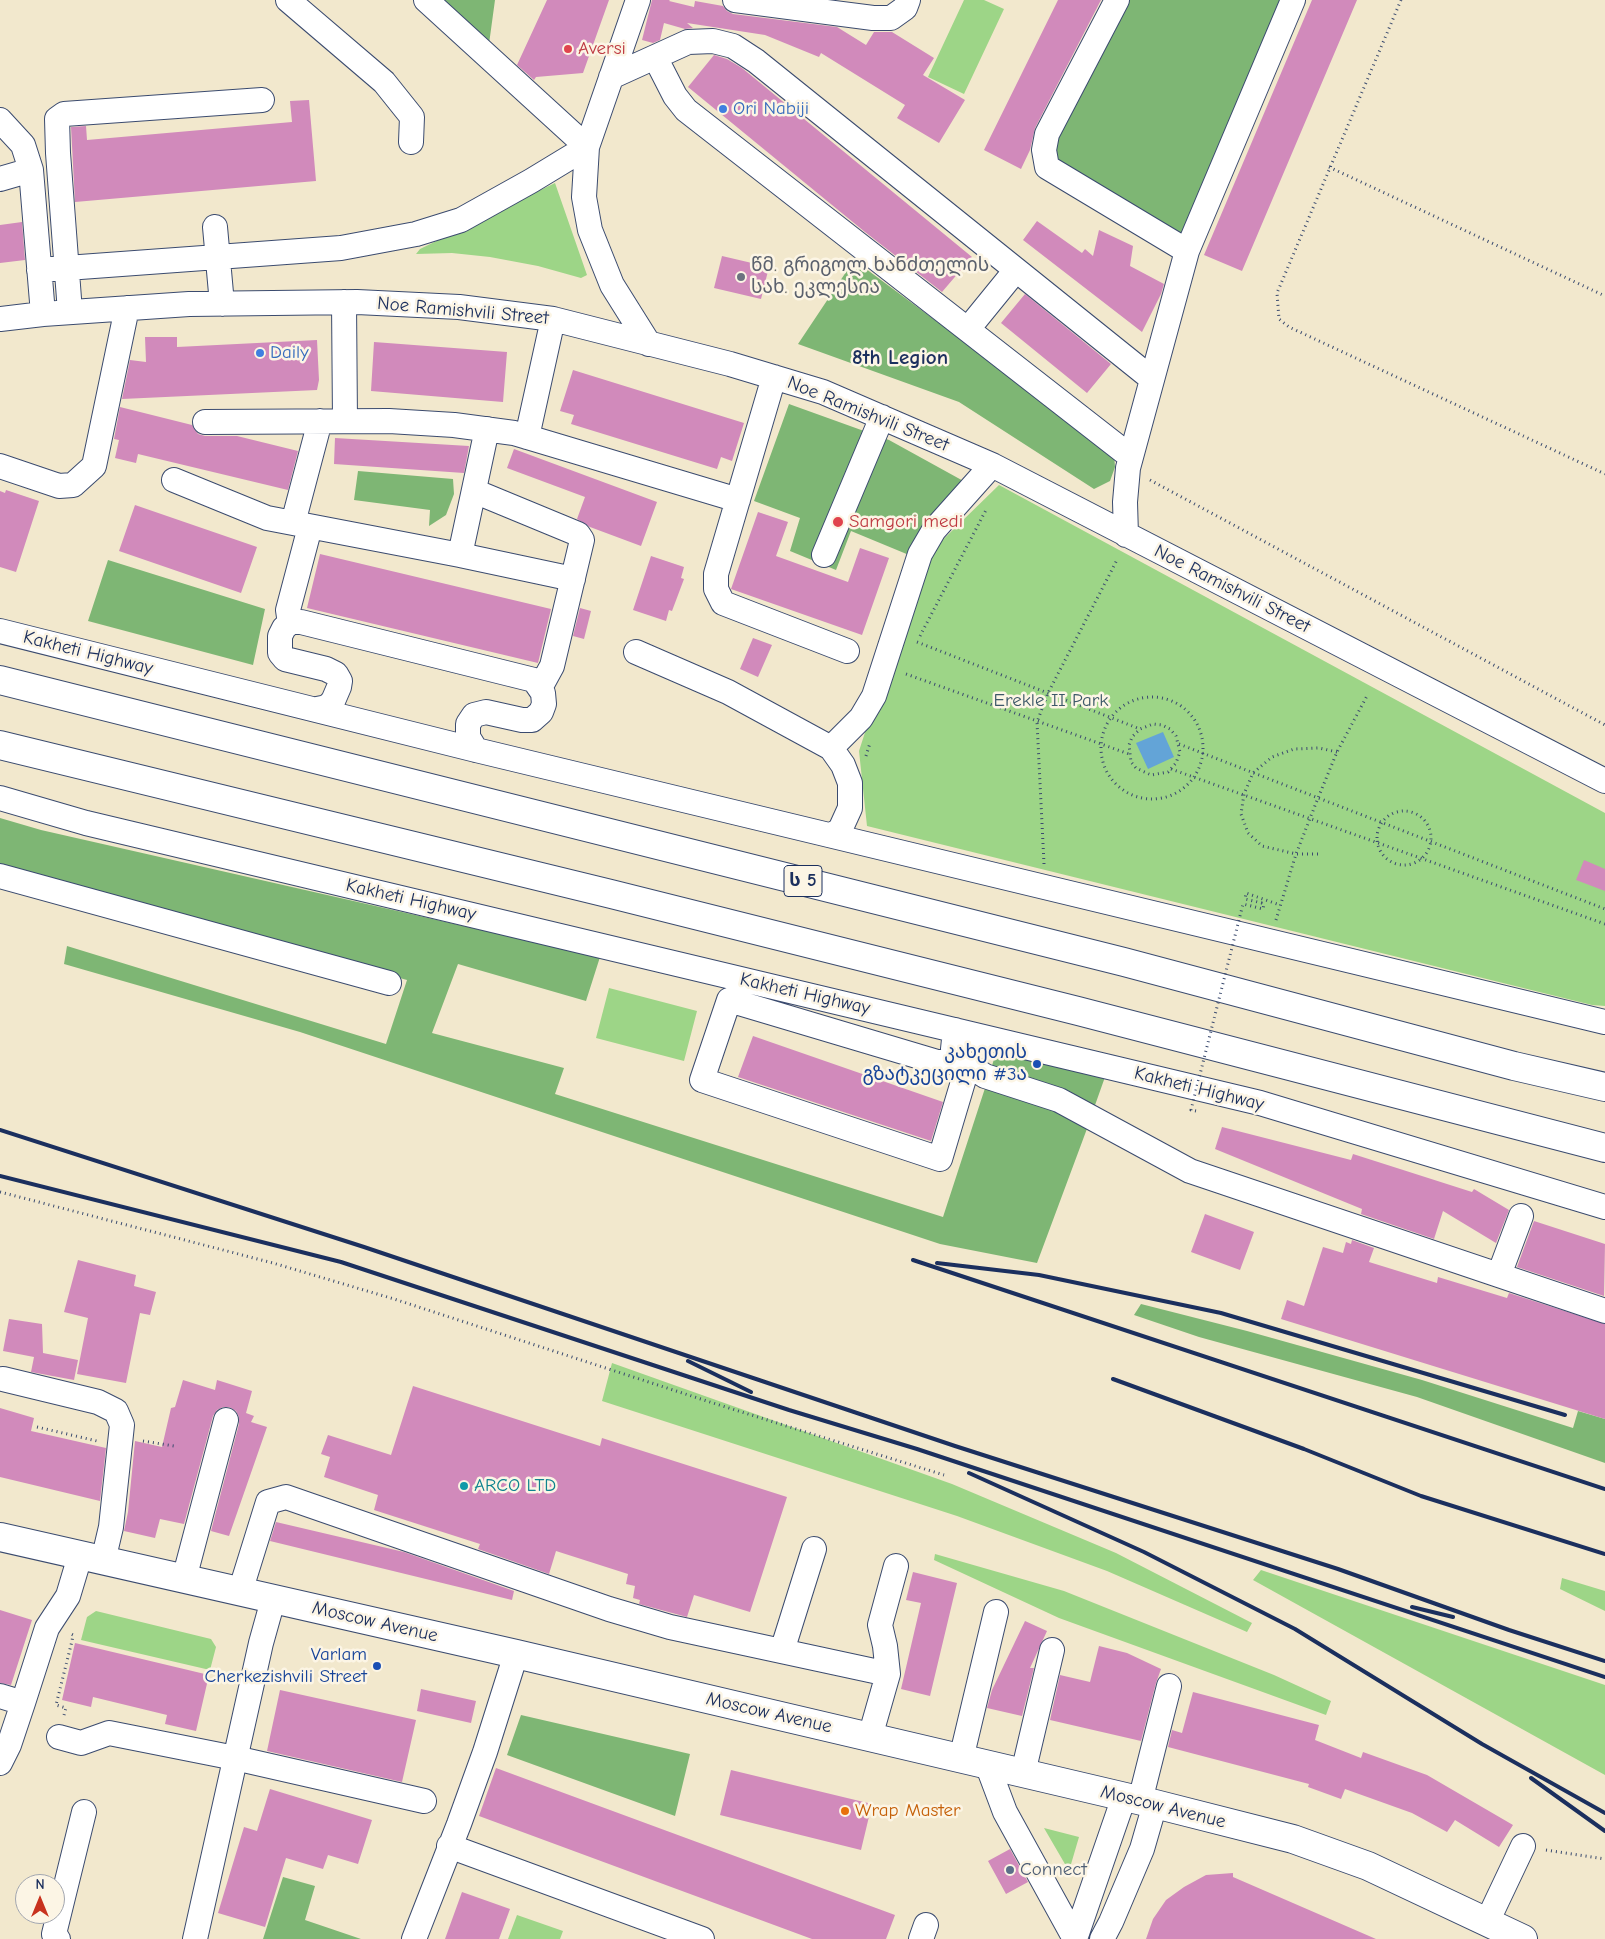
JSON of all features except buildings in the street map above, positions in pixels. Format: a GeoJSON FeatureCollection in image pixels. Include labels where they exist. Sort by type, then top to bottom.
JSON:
{"type":"FeatureCollection","features":[{"type":"Feature","properties":{"kind":"main road","name":"ს 5"},"geometry":{"type":"LineString","coordinates":[[0,680],[1115,959],[1514,1066],[1605,1087]]}},
{"type":"Feature","properties":{"kind":"main road"},"geometry":{"type":"LineString","coordinates":[[0,745],[1049,1003],[1605,1148]]}},
{"type":"Feature","properties":{"kind":"main road","name":"Moscow Avenue"},"geometry":{"type":"LineString","coordinates":[[0,1537],[516,1654],[1293,1838],[1368,1866],[1520,1938]]}},
{"type":"Feature","properties":{"kind":"street"},"geometry":{"type":"LineString","coordinates":[[288,0],[384,82],[412,117],[411,142]]}},
{"type":"Feature","properties":{"kind":"street"},"geometry":{"type":"LineString","coordinates":[[426,0],[587,147]]}},
{"type":"Feature","properties":{"kind":"street"},"geometry":{"type":"LineString","coordinates":[[638,0],[587,147],[584,197],[590,230],[612,285],[649,344]]}},
{"type":"Feature","properties":{"kind":"street"},"geometry":{"type":"LineString","coordinates":[[735,0],[873,18],[892,18],[905,8],[908,0]]}},
{"type":"Feature","properties":{"kind":"street"},"geometry":{"type":"LineString","coordinates":[[1117,0],[1047,134],[1044,150],[1047,167],[1187,251]]}},
{"type":"Feature","properties":{"kind":"street"},"geometry":{"type":"LineString","coordinates":[[1126,535],[1125,502],[1130,462],[1187,251],[1293,0]]}},
{"type":"Feature","properties":{"kind":"street"},"geometry":{"type":"LineString","coordinates":[[611,77],[688,42],[713,41],[733,46],[756,61],[1152,379]]}},
{"type":"Feature","properties":{"kind":"street"},"geometry":{"type":"LineString","coordinates":[[655,57],[675,96],[686,110],[968,329],[1130,462]]}},
{"type":"Feature","properties":{"kind":"street"},"geometry":{"type":"LineString","coordinates":[[70,312],[57,119],[64,114],[262,100]]}},
{"type":"Feature","properties":{"kind":"street"},"geometry":{"type":"LineString","coordinates":[[0,120],[23,145],[31,170],[43,314]]}},
{"type":"Feature","properties":{"kind":"street"},"geometry":{"type":"LineString","coordinates":[[39,270],[341,248],[416,234],[461,220],[531,182],[587,147]]}},
{"type":"Feature","properties":{"kind":"street"},"geometry":{"type":"LineString","coordinates":[[0,179],[31,170]]}},
{"type":"Feature","properties":{"kind":"street"},"geometry":{"type":"LineString","coordinates":[[215,227],[222,304]]}},
{"type":"Feature","properties":{"kind":"street"},"geometry":{"type":"LineString","coordinates":[[968,329],[1016,270]]}},
{"type":"Feature","properties":{"kind":"street"},"geometry":{"type":"LineString","coordinates":[[344,302],[344,421]]}},
{"type":"Feature","properties":{"kind":"street","name":"Noe Ramishvili Street"},"geometry":{"type":"LineString","coordinates":[[0,319],[127,308],[222,304],[344,302],[459,307],[553,319],[774,377],[823,392],[992,465],[1605,780]]}},
{"type":"Feature","properties":{"kind":"street"},"geometry":{"type":"LineString","coordinates":[[0,466],[59,486],[72,485],[94,466],[127,308]]}},
{"type":"Feature","properties":{"kind":"street"},"geometry":{"type":"LineString","coordinates":[[527,436],[553,319]]}},
{"type":"Feature","properties":{"kind":"street"},"geometry":{"type":"LineString","coordinates":[[774,377],[716,574],[716,589],[723,603],[847,651]]}},
{"type":"Feature","properties":{"kind":"street"},"geometry":{"type":"LineString","coordinates":[[824,555],[882,417]]}},
{"type":"Feature","properties":{"kind":"street"},"geometry":{"type":"LineString","coordinates":[[291,622],[288,610],[320,421]]}},
{"type":"Feature","properties":{"kind":"street"},"geometry":{"type":"LineString","coordinates":[[205,422],[398,422],[454,425],[514,433],[738,500]]}},
{"type":"Feature","properties":{"kind":"street"},"geometry":{"type":"LineString","coordinates":[[460,555],[487,430]]}},
{"type":"Feature","properties":{"kind":"street"},"geometry":{"type":"LineString","coordinates":[[831,748],[861,718],[874,696],[920,554],[934,530],[992,465]]}},
{"type":"Feature","properties":{"kind":"street"},"geometry":{"type":"LineString","coordinates":[[174,480],[267,518],[573,579]]}},
{"type":"Feature","properties":{"kind":"street"},"geometry":{"type":"LineString","coordinates":[[474,491],[578,534],[582,544],[552,666],[540,688]]}},
{"type":"Feature","properties":{"kind":"street"},"geometry":{"type":"LineString","coordinates":[[317,709],[328,707],[333,701],[340,681],[336,674],[326,669],[285,659],[280,653],[280,636],[284,628],[291,622],[301,622],[534,680],[543,693],[544,704],[541,712],[532,720],[522,720],[486,712],[474,715],[468,724],[468,737],[476,750]]}},
{"type":"Feature","properties":{"kind":"street","name":"Kakheti Highway"},"geometry":{"type":"LineString","coordinates":[[0,631],[476,750],[1605,1022]]}},
{"type":"Feature","properties":{"kind":"street"},"geometry":{"type":"LineString","coordinates":[[636,652],[728,692],[831,748],[843,764],[850,783],[850,808],[840,830],[831,835]]}},
{"type":"Feature","properties":{"kind":"street","name":"Kakheti Highway"},"geometry":{"type":"LineString","coordinates":[[0,798],[86,823],[1260,1104],[1605,1207]]}},
{"type":"Feature","properties":{"kind":"street"},"geometry":{"type":"LineString","coordinates":[[0,876],[389,983]]}},
{"type":"Feature","properties":{"kind":"street"},"geometry":{"type":"LineString","coordinates":[[729,1000],[937,1062],[963,1061],[940,1159],[702,1080],[729,1000]]}},
{"type":"Feature","properties":{"kind":"street"},"geometry":{"type":"LineString","coordinates":[[955,1030],[953,1049],[963,1061],[985,1076],[1060,1100],[1190,1171],[1605,1311]]}},
{"type":"Feature","properties":{"kind":"street"},"geometry":{"type":"LineString","coordinates":[[1499,1275],[1521,1216]]}},
{"type":"Feature","properties":{"kind":"street"},"geometry":{"type":"LineString","coordinates":[[0,1762],[9,1744],[24,1703],[47,1628],[111,1527],[122,1425],[116,1411],[98,1402],[3,1378]]}},
{"type":"Feature","properties":{"kind":"street"},"geometry":{"type":"LineString","coordinates":[[184,1579],[226,1420]]}},
{"type":"Feature","properties":{"kind":"street"},"geometry":{"type":"LineString","coordinates":[[240,1592],[268,1502],[286,1497],[610,1608],[670,1626],[888,1674]]}},
{"type":"Feature","properties":{"kind":"street"},"geometry":{"type":"LineString","coordinates":[[782,1651],[814,1549]]}},
{"type":"Feature","properties":{"kind":"street"},"geometry":{"type":"LineString","coordinates":[[870,1737],[888,1674],[885,1646],[880,1625],[896,1566]]}},
{"type":"Feature","properties":{"kind":"street"},"geometry":{"type":"LineString","coordinates":[[195,1939],[261,1643],[273,1600]]}},
{"type":"Feature","properties":{"kind":"street"},"geometry":{"type":"LineString","coordinates":[[996,1612],[974,1762],[1075,1939]]}},
{"type":"Feature","properties":{"kind":"street"},"geometry":{"type":"LineString","coordinates":[[1023,1773],[1052,1650]]}},
{"type":"Feature","properties":{"kind":"street"},"geometry":{"type":"LineString","coordinates":[[414,1939],[485,1752],[516,1654]]}},
{"type":"Feature","properties":{"kind":"street"},"geometry":{"type":"LineString","coordinates":[[1075,1939],[1140,1801],[1169,1686]]}},
{"type":"Feature","properties":{"kind":"street"},"geometry":{"type":"LineString","coordinates":[[0,1696],[24,1703]]}},
{"type":"Feature","properties":{"kind":"street"},"geometry":{"type":"LineString","coordinates":[[59,1737],[81,1743],[109,1733],[235,1758],[424,1801]]}},
{"type":"Feature","properties":{"kind":"street"},"geometry":{"type":"LineString","coordinates":[[1102,1939],[1142,1849],[1140,1801]]}},
{"type":"Feature","properties":{"kind":"street"},"geometry":{"type":"LineString","coordinates":[[58,1939],[54,1934],[84,1812]]}},
{"type":"Feature","properties":{"kind":"street"},"geometry":{"type":"LineString","coordinates":[[449,1846],[667,1933],[702,1939]]}},
{"type":"Feature","properties":{"kind":"street"},"geometry":{"type":"LineString","coordinates":[[1487,1922],[1523,1846]]}},
{"type":"Feature","properties":{"kind":"path"},"geometry":{"type":"LineString","coordinates":[[1401,0],[1277,293],[1280,319],[1289,327],[1605,474]]}},
{"type":"Feature","properties":{"kind":"path"},"geometry":{"type":"LineString","coordinates":[[1329,167],[1605,296]]}},
{"type":"Feature","properties":{"kind":"path"},"geometry":{"type":"LineString","coordinates":[[1130,462],[1605,725]]}},
{"type":"Feature","properties":{"kind":"path"},"geometry":{"type":"LineString","coordinates":[[913,650],[990,504]]}},
{"type":"Feature","properties":{"kind":"path"},"geometry":{"type":"LineString","coordinates":[[1046,887],[1038,722],[1048,693],[1117,560]]}},
{"type":"Feature","properties":{"kind":"path"},"geometry":{"type":"LineString","coordinates":[[917,642],[1140,729]]}},
{"type":"Feature","properties":{"kind":"path"},"geometry":{"type":"LineString","coordinates":[[903,673],[1129,754]]}},
{"type":"Feature","properties":{"kind":"path"},"geometry":{"type":"LineString","coordinates":[[1276,920],[1296,854],[1310,817],[1337,752],[1368,694]]}},
{"type":"Feature","properties":{"kind":"path"},"geometry":{"type":"LineString","coordinates":[[1154,698],[1170,701],[1185,709],[1196,722],[1202,738],[1204,754],[1198,771],[1189,784],[1176,794],[1160,799],[1143,798],[1128,793],[1115,782],[1106,769],[1102,753],[1103,736],[1112,718],[1122,708],[1136,700],[1154,698]]}},
{"type":"Feature","properties":{"kind":"path"},"geometry":{"type":"LineString","coordinates":[[1154,724],[1162,725],[1170,729],[1176,736],[1179,744],[1178,760],[1171,769],[1160,775],[1151,776],[1143,773],[1131,762],[1129,745],[1132,737],[1140,729],[1154,724]]}},
{"type":"Feature","properties":{"kind":"path"},"geometry":{"type":"LineString","coordinates":[[867,763],[866,753],[874,735]]}},
{"type":"Feature","properties":{"kind":"path"},"geometry":{"type":"LineString","coordinates":[[1179,744],[1605,909]]}},
{"type":"Feature","properties":{"kind":"path"},"geometry":{"type":"LineString","coordinates":[[1318,854],[1296,854],[1262,846],[1248,833],[1241,814],[1244,794],[1253,773],[1272,758],[1294,749],[1318,748],[1337,752]]}},
{"type":"Feature","properties":{"kind":"path"},"geometry":{"type":"LineString","coordinates":[[1171,769],[1310,817],[1605,924]]}},
{"type":"Feature","properties":{"kind":"path"},"geometry":{"type":"LineString","coordinates":[[1402,811],[1410,812],[1425,820],[1430,828],[1432,842],[1428,853],[1415,864],[1407,866],[1390,862],[1379,850],[1377,832],[1381,822],[1394,813],[1402,811]]}},
{"type":"Feature","properties":{"kind":"path"},"geometry":{"type":"LineString","coordinates":[[1196,1111],[1191,1110],[1243,904],[1263,909],[1264,904],[1245,899],[1246,893],[1280,905]]}},
{"type":"Feature","properties":{"kind":"path"},"geometry":{"type":"LineString","coordinates":[[0,1192],[273,1263],[394,1299],[716,1404],[944,1474]]}},
{"type":"Feature","properties":{"kind":"path"},"geometry":{"type":"LineString","coordinates":[[37,1427],[120,1442],[174,1446]]}},
{"type":"Feature","properties":{"kind":"path"},"geometry":{"type":"LineString","coordinates":[[47,1628],[73,1635],[56,1705],[66,1708],[59,1737]]}},
{"type":"Feature","properties":{"kind":"path"},"geometry":{"type":"LineString","coordinates":[[1523,1846],[1605,1859]]}},
{"type":"Feature","properties":{"kind":"green space"},"geometry":{"type":"Polygon","coordinates":[[[441,0],[495,0],[489,44],[441,0]]]}},
{"type":"Feature","properties":{"kind":"green space"},"geometry":{"type":"Polygon","coordinates":[[[964,0],[984,0],[1004,9],[964,94],[928,77],[964,0]]]}},
{"type":"Feature","properties":{"kind":"green space"},"geometry":{"type":"Polygon","coordinates":[[[1127,0],[1285,0],[1185,237],[1055,158],[1055,141],[1127,0]]]}},
{"type":"Feature","properties":{"kind":"green space"},"geometry":{"type":"Polygon","coordinates":[[[555,183],[587,275],[581,278],[538,266],[490,257],[452,253],[416,254],[420,249],[555,183]]]}},
{"type":"Feature","properties":{"kind":"green space"},"geometry":{"type":"Polygon","coordinates":[[[854,260],[1114,453],[1115,467],[1110,481],[1094,489],[959,402],[798,344],[854,260]]]}},
{"type":"Feature","properties":{"kind":"green space"},"geometry":{"type":"Polygon","coordinates":[[[789,404],[889,440],[967,483],[909,555],[851,531],[836,570],[790,551],[800,518],[754,501],[789,404]]]}},
{"type":"Feature","properties":{"kind":"green space"},"geometry":{"type":"Polygon","coordinates":[[[358,471],[453,479],[454,494],[446,515],[429,526],[430,510],[354,500],[358,471]]]}},
{"type":"Feature","properties":{"kind":"green space","name":"Erekle II Park"},"geometry":{"type":"Polygon","coordinates":[[[999,485],[1605,813],[1605,1006],[1592,1005],[867,826],[859,751],[920,562],[999,485]]]}},
{"type":"Feature","properties":{"kind":"green space"},"geometry":{"type":"Polygon","coordinates":[[[108,560],[265,609],[253,665],[88,621],[108,560]]]}},
{"type":"Feature","properties":{"kind":"green space"},"geometry":{"type":"Polygon","coordinates":[[[0,818],[41,830],[600,957],[586,1001],[458,964],[432,1033],[564,1068],[555,1094],[943,1217],[987,1082],[1060,1107],[1088,1126],[1037,1263],[940,1244],[300,1032],[64,964],[67,946],[386,1044],[407,980],[0,868],[0,818]]]}},
{"type":"Feature","properties":{"kind":"green space"},"geometry":{"type":"Polygon","coordinates":[[[609,988],[697,1011],[684,1061],[596,1038],[609,988]]]}},
{"type":"Feature","properties":{"kind":"green space"},"geometry":{"type":"Polygon","coordinates":[[[971,1044],[1105,1077],[1094,1108],[1069,1091],[990,1072],[995,1056],[961,1047],[971,1044]]]}},
{"type":"Feature","properties":{"kind":"green space"},"geometry":{"type":"Polygon","coordinates":[[[1141,1304],[1247,1331],[1422,1380],[1573,1428],[1578,1411],[1605,1419],[1605,1463],[1417,1397],[1199,1337],[1134,1315],[1141,1304]]]}},
{"type":"Feature","properties":{"kind":"green space"},"geometry":{"type":"Polygon","coordinates":[[[612,1363],[952,1484],[1116,1553],[1252,1623],[1247,1632],[1107,1571],[957,1516],[602,1401],[612,1363]]]}},
{"type":"Feature","properties":{"kind":"green space"},"geometry":{"type":"Polygon","coordinates":[[[935,1554],[1064,1591],[1274,1675],[1331,1701],[1326,1715],[1059,1618],[934,1560],[935,1554]]]}},
{"type":"Feature","properties":{"kind":"green space"},"geometry":{"type":"Polygon","coordinates":[[[1261,1570],[1605,1685],[1605,1775],[1253,1580],[1261,1570]]]}},
{"type":"Feature","properties":{"kind":"green space"},"geometry":{"type":"Polygon","coordinates":[[[1562,1578],[1605,1591],[1605,1611],[1560,1589],[1562,1578]]]}},
{"type":"Feature","properties":{"kind":"green space"},"geometry":{"type":"Polygon","coordinates":[[[96,1611],[211,1639],[216,1647],[210,1670],[81,1640],[87,1617],[96,1611]]]}},
{"type":"Feature","properties":{"kind":"green space"},"geometry":{"type":"Polygon","coordinates":[[[521,1715],[690,1754],[675,1816],[507,1755],[521,1715]]]}},
{"type":"Feature","properties":{"kind":"green space"},"geometry":{"type":"Polygon","coordinates":[[[1044,1828],[1079,1837],[1069,1871],[1044,1828]]]}},
{"type":"Feature","properties":{"kind":"green space"},"geometry":{"type":"Polygon","coordinates":[[[283,1877],[315,1886],[305,1920],[361,1939],[263,1939],[283,1877]]]}},
{"type":"Feature","properties":{"kind":"green space"},"geometry":{"type":"Polygon","coordinates":[[[517,1915],[563,1931],[560,1939],[508,1939],[517,1915]]]}},
{"type":"Feature","properties":{"kind":"water"},"geometry":{"type":"Polygon","coordinates":[[[1163,732],[1174,757],[1148,769],[1136,743],[1163,732]]]}},
{"type":"Feature","properties":{"kind":"railway"},"geometry":{"type":"LineString","coordinates":[[0,1130],[364,1247],[955,1446],[1338,1569],[1509,1630],[1605,1661]]}},
{"type":"Feature","properties":{"kind":"railway"},"geometry":{"type":"LineString","coordinates":[[0,1176],[341,1262],[789,1410],[917,1449],[1605,1677]]}},
{"type":"Feature","properties":{"kind":"railway"},"geometry":{"type":"LineString","coordinates":[[913,1260],[1605,1489]]}},
{"type":"Feature","properties":{"kind":"railway"},"geometry":{"type":"LineString","coordinates":[[937,1263],[1039,1275],[1221,1313],[1565,1415]]}},
{"type":"Feature","properties":{"kind":"railway"},"geometry":{"type":"LineString","coordinates":[[688,1361],[751,1392]]}},
{"type":"Feature","properties":{"kind":"railway"},"geometry":{"type":"LineString","coordinates":[[1113,1379],[1304,1449],[1421,1496],[1605,1554]]}},
{"type":"Feature","properties":{"kind":"railway"},"geometry":{"type":"LineString","coordinates":[[969,1473],[1144,1552],[1295,1629],[1482,1744],[1605,1813]]}},
{"type":"Feature","properties":{"kind":"railway"},"geometry":{"type":"LineString","coordinates":[[1412,1607],[1453,1617]]}},
{"type":"Feature","properties":{"kind":"railway"},"geometry":{"type":"LineString","coordinates":[[1531,1778],[1605,1831]]}},
{"type":"Feature","properties":{"kind":"place","name":"Aversi"},"geometry":{"type":"Point","coordinates":[568,49]}},
{"type":"Feature","properties":{"kind":"place","name":"Ori Nabiji"},"geometry":{"type":"Point","coordinates":[723,109]}},
{"type":"Feature","properties":{"kind":"place","name":"წმ. გრიგოლ ხანძთელის სახ. ეკლესია"},"geometry":{"type":"Point","coordinates":[741,277]}},
{"type":"Feature","properties":{"kind":"place","name":"Daily"},"geometry":{"type":"Point","coordinates":[260,353]}},
{"type":"Feature","properties":{"kind":"place","name":"Samgori medi"},"geometry":{"type":"Point","coordinates":[838,522]}},
{"type":"Feature","properties":{"kind":"place","name":"კახეთის გზატკეცილი #3ა"},"geometry":{"type":"Point","coordinates":[1037,1064]}},
{"type":"Feature","properties":{"kind":"place","name":"ARCO LTD"},"geometry":{"type":"Point","coordinates":[464,1486]}},
{"type":"Feature","properties":{"kind":"place","name":"Varlam Cherkezishvili Street"},"geometry":{"type":"Point","coordinates":[377,1666]}},
{"type":"Feature","properties":{"kind":"place","name":"Wrap Master"},"geometry":{"type":"Point","coordinates":[845,1811]}},
{"type":"Feature","properties":{"kind":"place","name":"Connect"},"geometry":{"type":"Point","coordinates":[1010,1870]}},
{"type":"Feature","properties":{"kind":"district","name":"8th Legion"},"geometry":{"type":"Point","coordinates":[900,358]}}]}
